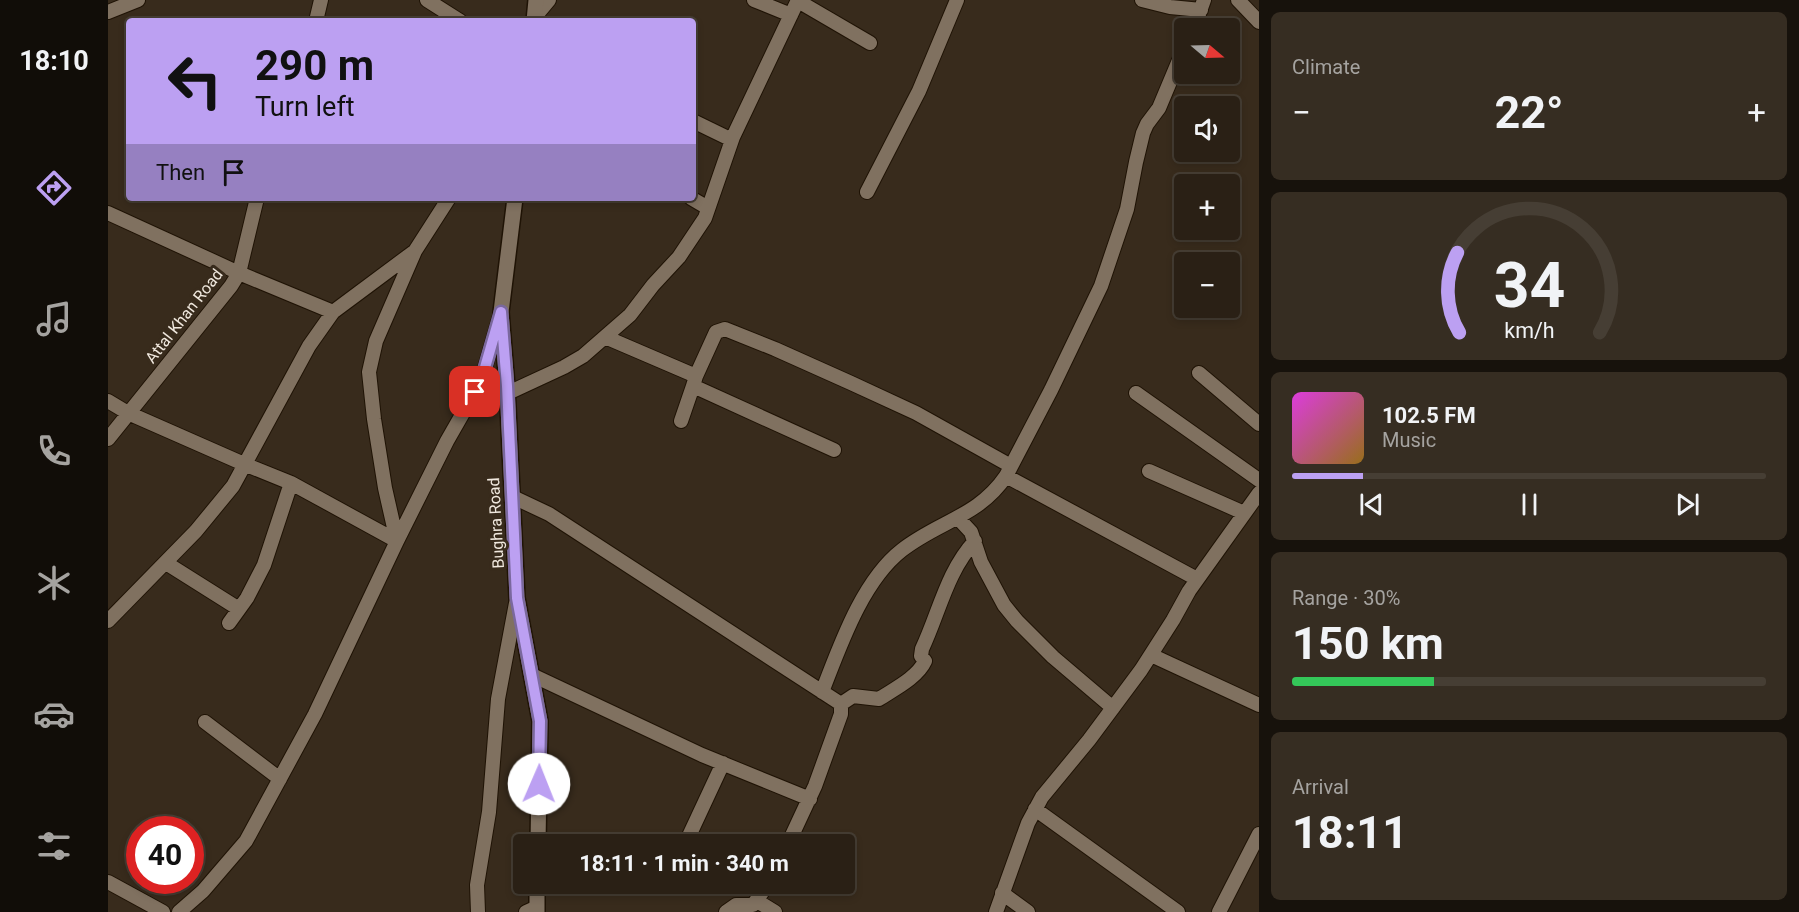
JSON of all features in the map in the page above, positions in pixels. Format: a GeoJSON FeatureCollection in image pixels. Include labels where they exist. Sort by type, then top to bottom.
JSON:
{"type":"FeatureCollection","features":[{"type":"Feature","properties":{"kind":"street"},"geometry":{"type":"LineString","coordinates":[[108,12],[138,0]]}},
{"type":"Feature","properties":{"kind":"street"},"geometry":{"type":"LineString","coordinates":[[317,18],[321,0]]}},
{"type":"Feature","properties":{"kind":"street"},"geometry":{"type":"LineString","coordinates":[[427,0],[455,18]]}},
{"type":"Feature","properties":{"kind":"street"},"geometry":{"type":"LineString","coordinates":[[534,18],[536,0]]}},
{"type":"Feature","properties":{"kind":"street"},"geometry":{"type":"LineString","coordinates":[[536,18],[549,0]]}},
{"type":"Feature","properties":{"kind":"street"},"geometry":{"type":"LineString","coordinates":[[754,0],[791,15]]}},
{"type":"Feature","properties":{"kind":"street"},"geometry":{"type":"LineString","coordinates":[[508,393],[576,361],[630,315],[652,285],[679,257],[705,218],[732,140],[798,0],[870,43]]}},
{"type":"Feature","properties":{"kind":"street"},"geometry":{"type":"LineString","coordinates":[[867,192],[919,91],[957,0]]}},
{"type":"Feature","properties":{"kind":"street"},"geometry":{"type":"LineString","coordinates":[[1142,0],[1170,7],[1202,5]]}},
{"type":"Feature","properties":{"kind":"street"},"geometry":{"type":"LineString","coordinates":[[1238,0],[1259,22]]}},
{"type":"Feature","properties":{"kind":"street"},"geometry":{"type":"LineString","coordinates":[[822,692],[852,618],[889,561],[942,524],[958,518],[987,498],[1008,471],[1051,390],[1101,286],[1127,209],[1143,133],[1159,108],[1174,72]]}},
{"type":"Feature","properties":{"kind":"street"},"geometry":{"type":"LineString","coordinates":[[696,122],[732,140]]}},
{"type":"Feature","properties":{"kind":"street","name":"Attal Khan Road"},"geometry":{"type":"LineString","coordinates":[[108,439],[231,286],[239,273],[256,201]]}},
{"type":"Feature","properties":{"kind":"street"},"geometry":{"type":"LineString","coordinates":[[397,541],[383,477],[369,372],[376,341],[415,251],[446,201]]}},
{"type":"Feature","properties":{"kind":"street","name":"Bughra Road"},"geometry":{"type":"LineString","coordinates":[[515,201],[501,312],[508,393],[517,598],[540,721],[538,834]]}},
{"type":"Feature","properties":{"kind":"street"},"geometry":{"type":"LineString","coordinates":[[696,201],[708,208]]}},
{"type":"Feature","properties":{"kind":"street"},"geometry":{"type":"LineString","coordinates":[[108,213],[239,273],[333,312]]}},
{"type":"Feature","properties":{"kind":"street"},"geometry":{"type":"LineString","coordinates":[[108,621],[196,531],[233,486],[309,346],[333,312],[415,251]]}},
{"type":"Feature","properties":{"kind":"street"},"geometry":{"type":"LineString","coordinates":[[179,912],[203,891],[246,842],[315,714],[397,541],[447,441],[475,392],[484,371],[501,312]]}},
{"type":"Feature","properties":{"kind":"street"},"geometry":{"type":"LineString","coordinates":[[681,421],[694,381],[712,338],[716,332],[724,329],[775,349],[916,413],[1008,471],[1197,579]]}},
{"type":"Feature","properties":{"kind":"street"},"geometry":{"type":"LineString","coordinates":[[605,337],[834,450]]}},
{"type":"Feature","properties":{"kind":"street"},"geometry":{"type":"LineString","coordinates":[[1199,373],[1259,424]]}},
{"type":"Feature","properties":{"kind":"street"},"geometry":{"type":"LineString","coordinates":[[1136,393],[1259,480]]}},
{"type":"Feature","properties":{"kind":"street"},"geometry":{"type":"LineString","coordinates":[[108,401],[128,413],[291,483],[397,541]]}},
{"type":"Feature","properties":{"kind":"street"},"geometry":{"type":"LineString","coordinates":[[1149,471],[1244,513]]}},
{"type":"Feature","properties":{"kind":"street"},"geometry":{"type":"LineString","coordinates":[[229,623],[264,565],[291,483]]}},
{"type":"Feature","properties":{"kind":"street"},"geometry":{"type":"LineString","coordinates":[[996,912],[1028,823],[1042,797],[1151,656],[1197,579],[1259,493]]}},
{"type":"Feature","properties":{"kind":"street"},"geometry":{"type":"LineString","coordinates":[[513,497],[549,514],[841,704]]}},
{"type":"Feature","properties":{"kind":"street"},"geometry":{"type":"LineString","coordinates":[[958,518],[971,532],[981,562],[1004,605],[1017,621],[1053,657],[1113,708]]}},
{"type":"Feature","properties":{"kind":"street"},"geometry":{"type":"LineString","coordinates":[[841,704],[853,696],[879,699],[922,668],[925,661],[921,656],[922,649],[943,597],[966,551],[975,541]]}},
{"type":"Feature","properties":{"kind":"street"},"geometry":{"type":"LineString","coordinates":[[166,563],[239,609]]}},
{"type":"Feature","properties":{"kind":"street"},"geometry":{"type":"LineString","coordinates":[[478,912],[477,885],[489,812],[498,699],[517,598]]}},
{"type":"Feature","properties":{"kind":"street"},"geometry":{"type":"LineString","coordinates":[[1151,656],[1259,705]]}},
{"type":"Feature","properties":{"kind":"street"},"geometry":{"type":"LineString","coordinates":[[532,675],[723,763],[810,799]]}},
{"type":"Feature","properties":{"kind":"street"},"geometry":{"type":"LineString","coordinates":[[793,834],[810,799],[841,714],[841,704]]}},
{"type":"Feature","properties":{"kind":"street"},"geometry":{"type":"LineString","coordinates":[[205,722],[280,779]]}},
{"type":"Feature","properties":{"kind":"street"},"geometry":{"type":"LineString","coordinates":[[690,834],[723,763]]}},
{"type":"Feature","properties":{"kind":"street"},"geometry":{"type":"LineString","coordinates":[[1035,809],[1178,912]]}},
{"type":"Feature","properties":{"kind":"street"},"geometry":{"type":"LineString","coordinates":[[1219,912],[1259,834]]}},
{"type":"Feature","properties":{"kind":"street"},"geometry":{"type":"LineString","coordinates":[[108,882],[163,912]]}},
{"type":"Feature","properties":{"kind":"street"},"geometry":{"type":"LineString","coordinates":[[1002,893],[1028,912]]}},
{"type":"Feature","properties":{"kind":"street"},"geometry":{"type":"LineString","coordinates":[[534,910],[536,894]]}},
{"type":"Feature","properties":{"kind":"street"},"geometry":{"type":"LineString","coordinates":[[726,912],[736,905],[753,905],[762,894]]}},
{"type":"Feature","properties":{"kind":"street"},"geometry":{"type":"LineString","coordinates":[[758,901],[775,912]]}},
{"type":"Feature","properties":{"kind":"route"},"geometry":{"type":"LineString","coordinates":[[475,392],[484,371],[501,312],[507,386],[517,598],[540,721],[539,784]]}}]}
